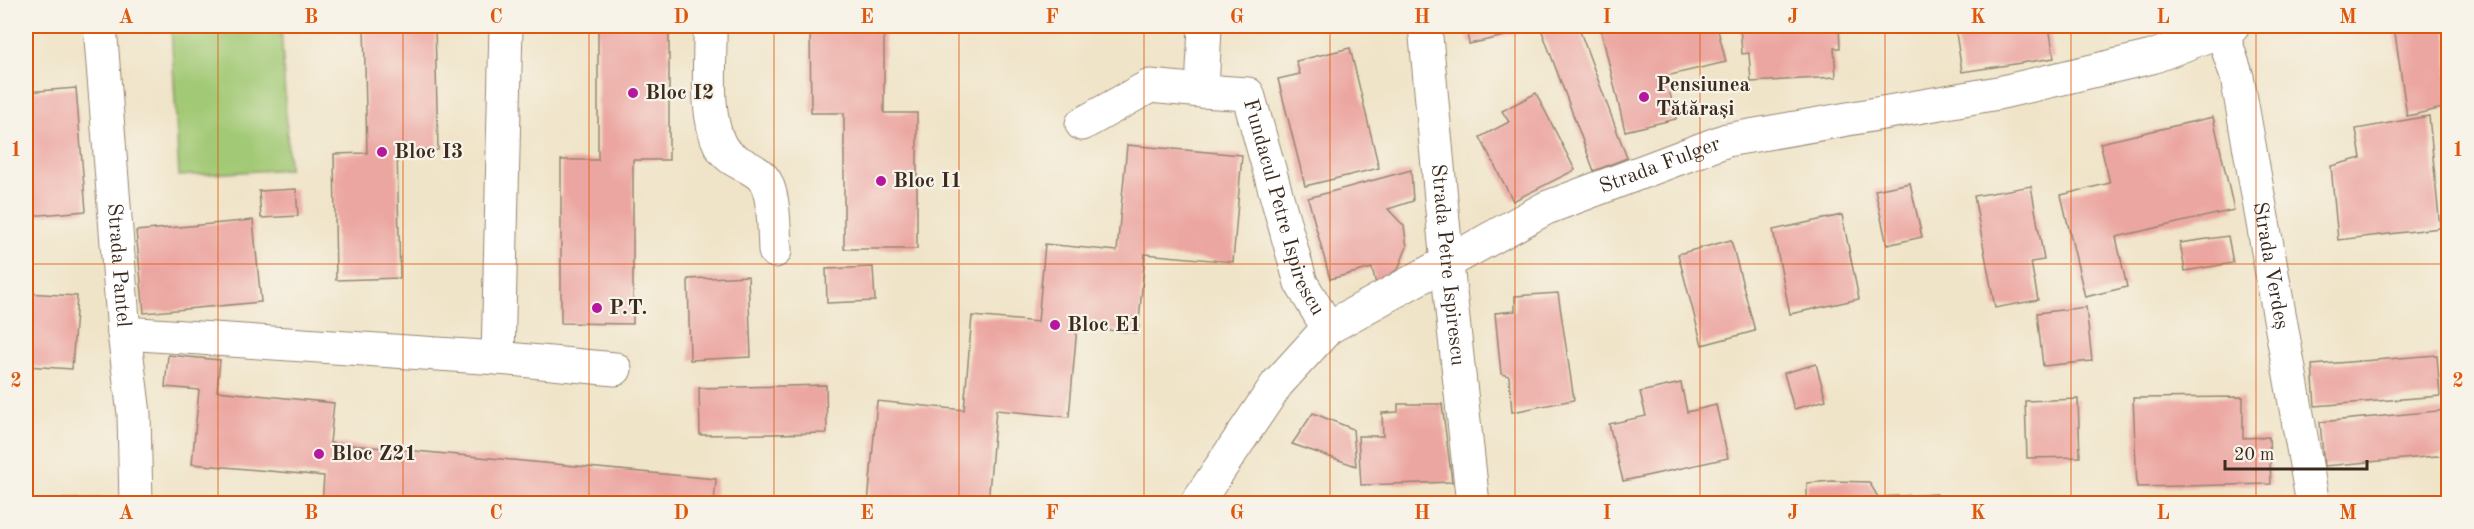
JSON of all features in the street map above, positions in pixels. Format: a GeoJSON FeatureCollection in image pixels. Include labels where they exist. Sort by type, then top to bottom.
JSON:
{"type":"FeatureCollection","features":[{"type":"Feature","properties":{"kind":"street","name":"Strada Pantel"},"geometry":{"type":"LineString","coordinates":[[100,26],[124,333],[134,414],[136,504]]}},
{"type":"Feature","properties":{"kind":"street"},"geometry":{"type":"LineString","coordinates":[[498,358],[506,26]]}},
{"type":"Feature","properties":{"kind":"street"},"geometry":{"type":"LineString","coordinates":[[710,26],[712,119],[720,144],[728,158],[764,179],[771,200],[775,251]]}},
{"type":"Feature","properties":{"kind":"street"},"geometry":{"type":"LineString","coordinates":[[1202,91],[1205,26]]}},
{"type":"Feature","properties":{"kind":"street","name":"Strada Petre Ispirescu"},"geometry":{"type":"LineString","coordinates":[[1425,26],[1447,264],[1473,504]]}},
{"type":"Feature","properties":{"kind":"street","name":"Strada Fulger"},"geometry":{"type":"LineString","coordinates":[[1196,504],[1277,384],[1328,328],[1546,208],[1727,140],[1998,93],[2152,57],[2228,28]]}},
{"type":"Feature","properties":{"kind":"street","name":"Strada Verdeș"},"geometry":{"type":"LineString","coordinates":[[2228,28],[2313,504]]}},
{"type":"Feature","properties":{"kind":"street","name":"Fundacul Petre Ispirescu"},"geometry":{"type":"LineString","coordinates":[[1083,124],[1150,86],[1248,94],[1301,283],[1328,328]]}},
{"type":"Feature","properties":{"kind":"street"},"geometry":{"type":"LineString","coordinates":[[124,333],[498,358],[615,369]]}},
{"type":"Feature","properties":{"kind":"green space"},"geometry":{"type":"Polygon","coordinates":[[[171,26],[281,26],[289,169],[179,176],[171,26]]]}},
{"type":"Feature","properties":{"kind":"building","name":"Bloc I3"},"geometry":{"type":"Polygon","coordinates":[[[364,26],[435,26],[438,150],[397,151],[400,278],[336,280],[334,154],[367,153],[364,26]]]}},
{"type":"Feature","properties":{"kind":"building","name":"Bloc I2"},"geometry":{"type":"Polygon","coordinates":[[[598,26],[669,26],[669,160],[633,160],[633,324],[561,323],[561,160],[598,160],[598,26]]]}},
{"type":"Feature","properties":{"kind":"building","name":"Bloc I1"},"geometry":{"type":"Polygon","coordinates":[[[810,26],[884,26],[884,113],[917,113],[917,249],[844,249],[844,113],[811,113],[810,26]]]}},
{"type":"Feature","properties":{"kind":"building"},"geometry":{"type":"Polygon","coordinates":[[[1466,26],[1522,26],[1523,32],[1469,44],[1466,26]]]}},
{"type":"Feature","properties":{"kind":"building"},"geometry":{"type":"Polygon","coordinates":[[[1540,26],[1578,26],[1627,158],[1594,171],[1540,26]]]}},
{"type":"Feature","properties":{"kind":"building","name":"Pensiunea Tătărași"},"geometry":{"type":"Polygon","coordinates":[[[1600,26],[1717,26],[1726,62],[1666,76],[1676,119],[1625,131],[1600,26]]]}},
{"type":"Feature","properties":{"kind":"building"},"geometry":{"type":"Polygon","coordinates":[[[1740,26],[1839,26],[1840,48],[1834,48],[1836,77],[1751,82],[1749,53],[1742,54],[1740,26]]]}},
{"type":"Feature","properties":{"kind":"building"},"geometry":{"type":"Polygon","coordinates":[[[1955,26],[2049,26],[2054,58],[1962,72],[1955,26]]]}},
{"type":"Feature","properties":{"kind":"building"},"geometry":{"type":"Polygon","coordinates":[[[2394,26],[2445,26],[2448,39],[2448,107],[2407,116],[2394,26]]]}},
{"type":"Feature","properties":{"kind":"building"},"geometry":{"type":"Polygon","coordinates":[[[1350,48],[1379,168],[1305,186],[1278,79],[1300,74],[1296,61],[1350,48]]]}},
{"type":"Feature","properties":{"kind":"building"},"geometry":{"type":"Polygon","coordinates":[[[76,88],[86,211],[29,216],[26,169],[26,92],[76,88]]]}},
{"type":"Feature","properties":{"kind":"building"},"geometry":{"type":"Polygon","coordinates":[[[1536,93],[1575,170],[1513,201],[1480,137],[1509,122],[1502,111],[1536,93]]]}},
{"type":"Feature","properties":{"kind":"building"},"geometry":{"type":"Polygon","coordinates":[[[2429,116],[2440,228],[2338,240],[2331,166],[2361,158],[2356,129],[2429,116]]]}},
{"type":"Feature","properties":{"kind":"building"},"geometry":{"type":"Polygon","coordinates":[[[2213,117],[2234,210],[2116,237],[2127,287],[2085,297],[2061,195],[2110,183],[2100,143],[2213,117]]]}},
{"type":"Feature","properties":{"kind":"building","name":"Bloc E1"},"geometry":{"type":"Polygon","coordinates":[[[1127,145],[1242,155],[1233,262],[1145,254],[1138,333],[1077,327],[1069,417],[996,410],[988,504],[868,504],[877,401],[964,410],[972,316],[1038,322],[1045,244],[1117,251],[1127,145]]]}},
{"type":"Feature","properties":{"kind":"building"},"geometry":{"type":"Polygon","coordinates":[[[1411,170],[1413,201],[1388,209],[1404,226],[1407,247],[1398,269],[1376,284],[1372,268],[1330,279],[1308,198],[1411,170]]]}},
{"type":"Feature","properties":{"kind":"building"},"geometry":{"type":"Polygon","coordinates":[[[1910,183],[1922,237],[1887,245],[1875,190],[1910,183]]]}},
{"type":"Feature","properties":{"kind":"building"},"geometry":{"type":"Polygon","coordinates":[[[2031,186],[2044,260],[2031,262],[2038,300],[1995,308],[1974,196],[2031,186]]]}},
{"type":"Feature","properties":{"kind":"building"},"geometry":{"type":"Polygon","coordinates":[[[296,189],[298,216],[261,218],[259,191],[296,189]]]}},
{"type":"Feature","properties":{"kind":"building"},"geometry":{"type":"Polygon","coordinates":[[[1842,215],[1859,299],[1790,314],[1773,230],[1842,215]]]}},
{"type":"Feature","properties":{"kind":"building"},"geometry":{"type":"Polygon","coordinates":[[[253,220],[261,302],[144,313],[136,231],[253,220]]]}},
{"type":"Feature","properties":{"kind":"building"},"geometry":{"type":"Polygon","coordinates":[[[2228,236],[2233,263],[2185,271],[2180,243],[2228,236]]]}},
{"type":"Feature","properties":{"kind":"building"},"geometry":{"type":"Polygon","coordinates":[[[1731,240],[1755,331],[1702,345],[1678,254],[1731,240]]]}},
{"type":"Feature","properties":{"kind":"building"},"geometry":{"type":"Polygon","coordinates":[[[873,267],[875,301],[827,303],[826,269],[873,267]]]}},
{"type":"Feature","properties":{"kind":"building"},"geometry":{"type":"Polygon","coordinates":[[[748,276],[751,357],[690,360],[688,279],[748,276]]]}},
{"type":"Feature","properties":{"kind":"building"},"geometry":{"type":"Polygon","coordinates":[[[26,293],[77,296],[72,369],[26,366],[26,293]]]}},
{"type":"Feature","properties":{"kind":"building"},"geometry":{"type":"Polygon","coordinates":[[[1558,293],[1574,400],[1512,412],[1509,376],[1501,374],[1495,313],[1515,311],[1515,296],[1558,293]]]}},
{"type":"Feature","properties":{"kind":"building"},"geometry":{"type":"Polygon","coordinates":[[[2086,307],[2092,361],[2043,366],[2037,313],[2086,307]]]}},
{"type":"Feature","properties":{"kind":"building","name":"Bloc Z21"},"geometry":{"type":"Polygon","coordinates":[[[168,355],[220,360],[217,391],[334,403],[330,443],[716,479],[714,504],[322,504],[324,476],[192,464],[199,390],[165,387],[168,355]]]}},
{"type":"Feature","properties":{"kind":"building"},"geometry":{"type":"Polygon","coordinates":[[[2437,355],[2440,396],[2315,406],[2312,365],[2437,355]]]}},
{"type":"Feature","properties":{"kind":"building"},"geometry":{"type":"Polygon","coordinates":[[[1816,364],[1826,400],[1794,409],[1784,373],[1816,364]]]}},
{"type":"Feature","properties":{"kind":"building"},"geometry":{"type":"Polygon","coordinates":[[[1681,383],[1687,412],[1716,405],[1728,458],[1623,481],[1609,424],[1646,416],[1640,392],[1681,383]]]}},
{"type":"Feature","properties":{"kind":"building"},"geometry":{"type":"Polygon","coordinates":[[[826,385],[827,433],[700,435],[699,388],[826,385]]]}},
{"type":"Feature","properties":{"kind":"building"},"geometry":{"type":"Polygon","coordinates":[[[2243,397],[2243,438],[2269,437],[2271,484],[2137,487],[2133,398],[2243,397]]]}},
{"type":"Feature","properties":{"kind":"building"},"geometry":{"type":"Polygon","coordinates":[[[2078,399],[2080,457],[2027,458],[2025,401],[2078,399]]]}},
{"type":"Feature","properties":{"kind":"building"},"geometry":{"type":"Polygon","coordinates":[[[1398,404],[1442,404],[1452,482],[1361,485],[1358,436],[1383,436],[1382,413],[1398,412],[1398,404]]]}},
{"type":"Feature","properties":{"kind":"building"},"geometry":{"type":"Polygon","coordinates":[[[2448,410],[2448,455],[2324,466],[2320,422],[2448,410]]]}},
{"type":"Feature","properties":{"kind":"building"},"geometry":{"type":"Polygon","coordinates":[[[1313,413],[1353,429],[1356,466],[1292,444],[1313,413]]]}},
{"type":"Feature","properties":{"kind":"building"},"geometry":{"type":"Polygon","coordinates":[[[1869,482],[1878,497],[1937,494],[1937,504],[1807,504],[1807,483],[1869,482]]]}},
{"type":"Feature","properties":{"kind":"building"},"geometry":{"type":"Polygon","coordinates":[[[131,498],[131,504],[52,504],[52,499],[131,498]]]}},
{"type":"Feature","properties":{"kind":"building"},"geometry":{"type":"Polygon","coordinates":[[[1741,498],[1741,504],[1695,504],[1695,502],[1741,498]]]}},
{"type":"Feature","properties":{"kind":"place","name":"Bloc I2"},"geometry":{"type":"Point","coordinates":[633,93]}},
{"type":"Feature","properties":{"kind":"place","name":"Pensiunea Tătărași"},"geometry":{"type":"Point","coordinates":[1644,97]}},
{"type":"Feature","properties":{"kind":"place","name":"Bloc I3"},"geometry":{"type":"Point","coordinates":[382,152]}},
{"type":"Feature","properties":{"kind":"place","name":"Bloc I1"},"geometry":{"type":"Point","coordinates":[881,181]}},
{"type":"Feature","properties":{"kind":"place","name":"P.T."},"geometry":{"type":"Point","coordinates":[597,308]}},
{"type":"Feature","properties":{"kind":"place","name":"Bloc E1"},"geometry":{"type":"Point","coordinates":[1055,325]}},
{"type":"Feature","properties":{"kind":"place","name":"Bloc Z21"},"geometry":{"type":"Point","coordinates":[319,454]}}]}
